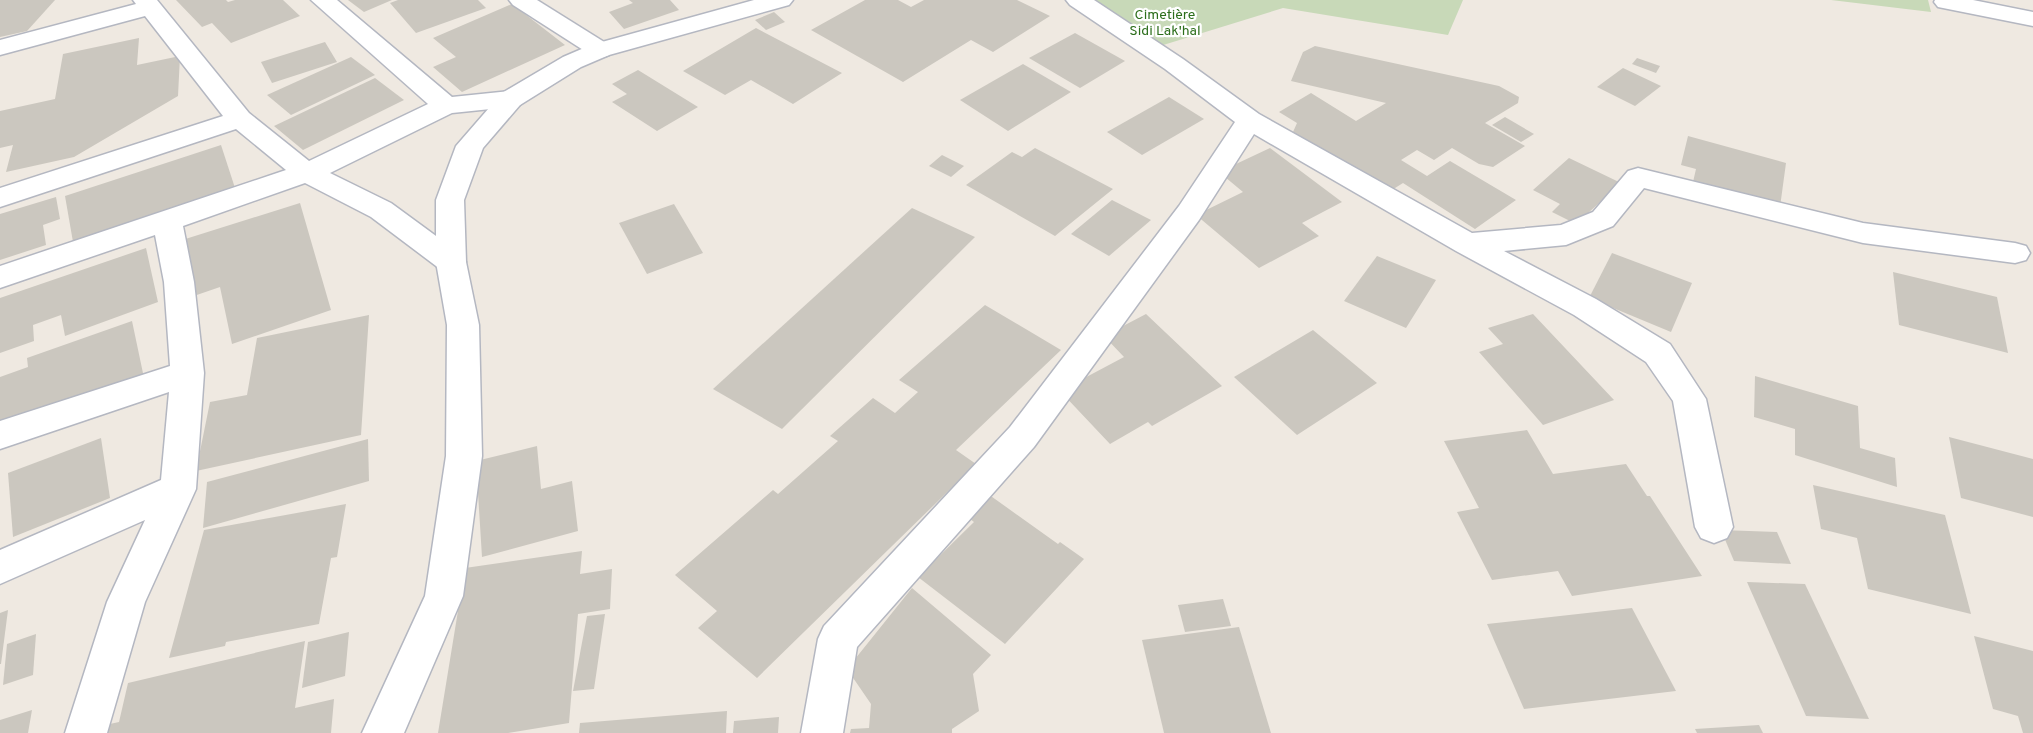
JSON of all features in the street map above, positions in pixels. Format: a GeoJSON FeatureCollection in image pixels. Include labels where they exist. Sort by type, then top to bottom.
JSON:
{"type":"FeatureCollection","features":[{"type":"Feature","properties":{"kind":"street"},"geometry":{"type":"LineString","coordinates":[[323,0],[446,106]]}},
{"type":"Feature","properties":{"kind":"street"},"geometry":{"type":"LineString","coordinates":[[521,0],[600,50]]}},
{"type":"Feature","properties":{"kind":"street"},"geometry":{"type":"LineString","coordinates":[[1078,0],[1174,64],[1250,120],[1467,244],[1585,307],[1658,353],[1689,399],[1714,527]]}},
{"type":"Feature","properties":{"kind":"street"},"geometry":{"type":"LineString","coordinates":[[383,733],[444,596],[464,456],[463,325],[451,262],[450,200],[470,146],[511,99],[572,62],[600,50],[763,2]]}},
{"type":"Feature","properties":{"kind":"street"},"geometry":{"type":"LineString","coordinates":[[1946,2],[2033,19]]}},
{"type":"Feature","properties":{"kind":"street"},"geometry":{"type":"LineString","coordinates":[[0,48],[148,3],[240,118],[307,173],[381,210],[451,262]]}},
{"type":"Feature","properties":{"kind":"street"},"geometry":{"type":"LineString","coordinates":[[0,277],[307,173],[446,106],[511,99]]}},
{"type":"Feature","properties":{"kind":"street"},"geometry":{"type":"LineString","coordinates":[[0,198],[240,118]]}},
{"type":"Feature","properties":{"kind":"street"},"geometry":{"type":"LineString","coordinates":[[822,733],[838,639],[1022,437],[1189,213],[1250,120]]}},
{"type":"Feature","properties":{"kind":"street"},"geometry":{"type":"LineString","coordinates":[[1467,244],[1566,235],[1603,219],[1638,177],[1863,233],[2015,253]]}},
{"type":"Feature","properties":{"kind":"street"},"geometry":{"type":"LineString","coordinates":[[86,733],[126,602],[178,489],[187,374],[179,282],[167,221]]}},
{"type":"Feature","properties":{"kind":"street"},"geometry":{"type":"LineString","coordinates":[[0,435],[187,374]]}},
{"type":"Feature","properties":{"kind":"street"},"geometry":{"type":"LineString","coordinates":[[0,567],[178,489]]}},
{"type":"Feature","properties":{"kind":"green space","name":"Cimetière Sidi Lak'hal"},"geometry":{"type":"Polygon","coordinates":[[[1095,0],[1463,0],[1448,35],[1283,8],[1160,46],[1095,0]]]}},
{"type":"Feature","properties":{"kind":"green space"},"geometry":{"type":"Polygon","coordinates":[[[1831,0],[1928,0],[1931,12],[1831,0]]]}},
{"type":"Feature","properties":{"kind":"building"},"geometry":{"type":"Polygon","coordinates":[[[0,0],[55,0],[27,31],[0,37],[0,0]]]}},
{"type":"Feature","properties":{"kind":"building"},"geometry":{"type":"Polygon","coordinates":[[[176,0],[226,0],[228,2],[283,0],[300,16],[231,43],[212,23],[202,27],[176,0]]]}},
{"type":"Feature","properties":{"kind":"building"},"geometry":{"type":"Polygon","coordinates":[[[348,0],[392,0],[364,12],[348,0]]]}},
{"type":"Feature","properties":{"kind":"building"},"geometry":{"type":"Polygon","coordinates":[[[398,0],[478,0],[486,8],[416,33],[390,3],[398,0]]]}},
{"type":"Feature","properties":{"kind":"building"},"geometry":{"type":"Polygon","coordinates":[[[629,0],[670,0],[679,10],[624,29],[609,12],[633,3],[629,0]]]}},
{"type":"Feature","properties":{"kind":"building"},"geometry":{"type":"Polygon","coordinates":[[[865,0],[898,0],[911,7],[924,0],[1017,0],[1050,16],[993,52],[971,40],[903,82],[811,30],[865,0]]]}},
{"type":"Feature","properties":{"kind":"building"},"geometry":{"type":"Polygon","coordinates":[[[512,4],[565,45],[462,92],[433,67],[456,57],[433,38],[512,4]]]}},
{"type":"Feature","properties":{"kind":"building"},"geometry":{"type":"Polygon","coordinates":[[[774,12],[785,22],[766,30],[755,20],[774,12]]]}},
{"type":"Feature","properties":{"kind":"building"},"geometry":{"type":"Polygon","coordinates":[[[756,28],[842,73],[793,104],[751,80],[725,95],[683,71],[756,28]]]}},
{"type":"Feature","properties":{"kind":"building"},"geometry":{"type":"Polygon","coordinates":[[[1075,33],[1125,61],[1080,88],[1029,58],[1075,33]]]}},
{"type":"Feature","properties":{"kind":"building"},"geometry":{"type":"Polygon","coordinates":[[[139,38],[137,65],[180,56],[178,96],[74,157],[6,172],[13,145],[0,148],[0,111],[55,99],[63,54],[139,38]]]}},
{"type":"Feature","properties":{"kind":"building"},"geometry":{"type":"Polygon","coordinates":[[[325,42],[337,62],[272,83],[261,62],[325,42]]]}},
{"type":"Feature","properties":{"kind":"building"},"geometry":{"type":"Polygon","coordinates":[[[1315,46],[1499,86],[1519,97],[1518,103],[1485,123],[1525,146],[1493,167],[1479,164],[1452,148],[1434,160],[1417,150],[1401,160],[1427,176],[1450,161],[1516,200],[1475,229],[1403,183],[1387,193],[1293,132],[1297,123],[1279,112],[1311,93],[1356,121],[1386,103],[1291,81],[1303,52],[1315,46]]]}},
{"type":"Feature","properties":{"kind":"building"},"geometry":{"type":"Polygon","coordinates":[[[351,57],[375,75],[291,115],[267,95],[351,57]]]}},
{"type":"Feature","properties":{"kind":"building"},"geometry":{"type":"Polygon","coordinates":[[[1637,58],[1660,66],[1656,73],[1632,64],[1637,58]]]}},
{"type":"Feature","properties":{"kind":"building"},"geometry":{"type":"Polygon","coordinates":[[[1023,64],[1071,92],[1008,131],[960,100],[1023,64]]]}},
{"type":"Feature","properties":{"kind":"building"},"geometry":{"type":"Polygon","coordinates":[[[1623,68],[1661,86],[1635,106],[1597,87],[1623,68]]]}},
{"type":"Feature","properties":{"kind":"building"},"geometry":{"type":"Polygon","coordinates":[[[638,70],[698,107],[657,131],[612,102],[627,94],[612,84],[638,70]]]}},
{"type":"Feature","properties":{"kind":"building"},"geometry":{"type":"Polygon","coordinates":[[[375,78],[404,100],[303,150],[274,126],[375,78]]]}},
{"type":"Feature","properties":{"kind":"building"},"geometry":{"type":"Polygon","coordinates":[[[1169,97],[1204,119],[1142,155],[1107,132],[1169,97]]]}},
{"type":"Feature","properties":{"kind":"building"},"geometry":{"type":"Polygon","coordinates":[[[1505,117],[1534,134],[1521,142],[1492,125],[1505,117]]]}},
{"type":"Feature","properties":{"kind":"building"},"geometry":{"type":"Polygon","coordinates":[[[1688,136],[1786,163],[1780,207],[1693,182],[1696,169],[1681,165],[1688,136]]]}},
{"type":"Feature","properties":{"kind":"building"},"geometry":{"type":"Polygon","coordinates":[[[221,145],[235,188],[73,242],[65,196],[221,145]]]}},
{"type":"Feature","properties":{"kind":"building"},"geometry":{"type":"Polygon","coordinates":[[[1035,148],[1113,189],[1055,236],[966,185],[1012,152],[1022,157],[1035,148]]]}},
{"type":"Feature","properties":{"kind":"building"},"geometry":{"type":"Polygon","coordinates":[[[1270,148],[1342,202],[1302,223],[1319,236],[1259,268],[1196,215],[1243,192],[1219,172],[1270,148]]]}},
{"type":"Feature","properties":{"kind":"building"},"geometry":{"type":"Polygon","coordinates":[[[942,155],[964,166],[951,177],[929,166],[942,155]]]}},
{"type":"Feature","properties":{"kind":"building"},"geometry":{"type":"Polygon","coordinates":[[[1569,158],[1621,183],[1576,224],[1552,212],[1560,204],[1533,190],[1569,158]]]}},
{"type":"Feature","properties":{"kind":"building"},"geometry":{"type":"Polygon","coordinates":[[[56,197],[60,219],[43,225],[46,245],[0,260],[0,214],[56,197]]]}},
{"type":"Feature","properties":{"kind":"building"},"geometry":{"type":"Polygon","coordinates":[[[1112,200],[1151,220],[1109,256],[1071,234],[1112,200]]]}},
{"type":"Feature","properties":{"kind":"building"},"geometry":{"type":"Polygon","coordinates":[[[300,203],[331,310],[232,344],[220,287],[188,298],[179,241],[300,203]]]}},
{"type":"Feature","properties":{"kind":"building"},"geometry":{"type":"Polygon","coordinates":[[[674,204],[703,253],[647,274],[619,223],[674,204]]]}},
{"type":"Feature","properties":{"kind":"building"},"geometry":{"type":"Polygon","coordinates":[[[912,208],[975,237],[782,429],[713,389],[912,208]]]}},
{"type":"Feature","properties":{"kind":"building"},"geometry":{"type":"Polygon","coordinates":[[[146,248],[158,302],[65,336],[61,315],[33,325],[34,341],[0,353],[0,298],[146,248]]]}},
{"type":"Feature","properties":{"kind":"building"},"geometry":{"type":"Polygon","coordinates":[[[1612,253],[1692,283],[1671,332],[1589,298],[1612,253]]]}},
{"type":"Feature","properties":{"kind":"building"},"geometry":{"type":"Polygon","coordinates":[[[1377,256],[1436,280],[1406,328],[1344,301],[1377,256]]]}},
{"type":"Feature","properties":{"kind":"building"},"geometry":{"type":"Polygon","coordinates":[[[1893,272],[1997,297],[2008,353],[1899,325],[1893,272]]]}},
{"type":"Feature","properties":{"kind":"building"},"geometry":{"type":"Polygon","coordinates":[[[985,305],[1061,350],[956,450],[976,464],[757,678],[698,628],[717,611],[675,575],[773,490],[778,494],[838,441],[830,436],[873,398],[895,413],[918,392],[899,380],[985,305]]]}},
{"type":"Feature","properties":{"kind":"building"},"geometry":{"type":"Polygon","coordinates":[[[1146,314],[1222,386],[1152,426],[1148,422],[1110,444],[1060,391],[1124,357],[1104,336],[1146,314]]]}},
{"type":"Feature","properties":{"kind":"building"},"geometry":{"type":"Polygon","coordinates":[[[1533,314],[1614,400],[1543,425],[1479,352],[1503,344],[1488,328],[1533,314]]]}},
{"type":"Feature","properties":{"kind":"building"},"geometry":{"type":"Polygon","coordinates":[[[369,315],[361,435],[196,471],[210,402],[247,395],[257,338],[369,315]]]}},
{"type":"Feature","properties":{"kind":"building"},"geometry":{"type":"Polygon","coordinates":[[[132,321],[144,378],[0,431],[0,377],[28,367],[27,358],[132,321]]]}},
{"type":"Feature","properties":{"kind":"building"},"geometry":{"type":"Polygon","coordinates":[[[1313,330],[1377,383],[1297,435],[1234,377],[1313,330]]]}},
{"type":"Feature","properties":{"kind":"building"},"geometry":{"type":"Polygon","coordinates":[[[1755,376],[1858,406],[1860,448],[1895,458],[1897,487],[1795,455],[1795,429],[1754,417],[1755,376]]]}},
{"type":"Feature","properties":{"kind":"building"},"geometry":{"type":"Polygon","coordinates":[[[1527,430],[1553,474],[1626,464],[1647,496],[1650,496],[1702,576],[1572,596],[1558,571],[1492,580],[1457,512],[1479,508],[1444,441],[1527,430]]]}},
{"type":"Feature","properties":{"kind":"building"},"geometry":{"type":"Polygon","coordinates":[[[1949,437],[2033,459],[2033,517],[1961,498],[1949,437]]]}},
{"type":"Feature","properties":{"kind":"building"},"geometry":{"type":"Polygon","coordinates":[[[101,438],[110,498],[13,537],[8,473],[101,438]]]}},
{"type":"Feature","properties":{"kind":"building"},"geometry":{"type":"Polygon","coordinates":[[[368,439],[369,481],[203,528],[207,482],[368,439]]]}},
{"type":"Feature","properties":{"kind":"building"},"geometry":{"type":"Polygon","coordinates":[[[537,446],[541,489],[572,481],[578,531],[482,557],[476,461],[537,446]]]}},
{"type":"Feature","properties":{"kind":"building"},"geometry":{"type":"Polygon","coordinates":[[[1813,485],[1945,515],[1971,614],[1868,589],[1857,538],[1821,529],[1813,485]]]}},
{"type":"Feature","properties":{"kind":"building"},"geometry":{"type":"Polygon","coordinates":[[[988,494],[1058,544],[1060,542],[1084,559],[1005,644],[918,577],[974,522],[966,516],[988,494]]]}},
{"type":"Feature","properties":{"kind":"building"},"geometry":{"type":"Polygon","coordinates":[[[346,504],[337,557],[331,558],[319,624],[226,642],[225,646],[169,658],[204,530],[346,504]]]}},
{"type":"Feature","properties":{"kind":"building"},"geometry":{"type":"Polygon","coordinates":[[[1721,530],[1777,532],[1791,564],[1734,561],[1721,530]]]}},
{"type":"Feature","properties":{"kind":"building"},"geometry":{"type":"Polygon","coordinates":[[[582,551],[580,574],[612,569],[610,609],[578,614],[569,723],[508,733],[438,733],[465,568],[582,551]]]}},
{"type":"Feature","properties":{"kind":"building"},"geometry":{"type":"Polygon","coordinates":[[[1747,582],[1805,584],[1869,719],[1806,716],[1747,582]]]}},
{"type":"Feature","properties":{"kind":"building"},"geometry":{"type":"Polygon","coordinates":[[[912,588],[991,655],[973,674],[979,711],[952,729],[952,733],[850,733],[851,729],[869,728],[871,704],[847,669],[912,588]]]}},
{"type":"Feature","properties":{"kind":"building"},"geometry":{"type":"Polygon","coordinates":[[[1223,599],[1231,626],[1185,632],[1178,605],[1223,599]]]}},
{"type":"Feature","properties":{"kind":"building"},"geometry":{"type":"Polygon","coordinates":[[[1632,608],[1676,691],[1524,709],[1487,624],[1632,608]]]}},
{"type":"Feature","properties":{"kind":"building"},"geometry":{"type":"Polygon","coordinates":[[[8,610],[1,664],[0,664],[0,613],[8,610]]]}},
{"type":"Feature","properties":{"kind":"building"},"geometry":{"type":"Polygon","coordinates":[[[605,614],[594,689],[573,691],[587,616],[605,614]]]}},
{"type":"Feature","properties":{"kind":"building"},"geometry":{"type":"Polygon","coordinates":[[[1239,627],[1271,733],[1164,733],[1142,640],[1239,627]]]}},
{"type":"Feature","properties":{"kind":"building"},"geometry":{"type":"Polygon","coordinates":[[[349,632],[345,676],[302,688],[308,642],[349,632]]]}},
{"type":"Feature","properties":{"kind":"building"},"geometry":{"type":"Polygon","coordinates":[[[36,634],[33,675],[3,685],[7,644],[36,634]]]}},
{"type":"Feature","properties":{"kind":"building"},"geometry":{"type":"Polygon","coordinates":[[[1974,636],[2033,651],[2033,733],[2023,733],[2018,716],[1993,709],[1974,636]]]}},
{"type":"Feature","properties":{"kind":"building"},"geometry":{"type":"Polygon","coordinates":[[[305,641],[295,708],[334,699],[331,733],[94,733],[96,727],[119,722],[128,683],[305,641]]]}},
{"type":"Feature","properties":{"kind":"building"},"geometry":{"type":"Polygon","coordinates":[[[32,710],[28,733],[0,733],[0,720],[32,710]]]}},
{"type":"Feature","properties":{"kind":"building"},"geometry":{"type":"Polygon","coordinates":[[[727,711],[726,733],[579,733],[580,723],[727,711]]]}},
{"type":"Feature","properties":{"kind":"building"},"geometry":{"type":"Polygon","coordinates":[[[779,717],[778,733],[733,733],[734,721],[779,717]]]}},
{"type":"Feature","properties":{"kind":"building"},"geometry":{"type":"Polygon","coordinates":[[[1759,725],[1763,733],[1697,733],[1695,729],[1759,725]]]}}]}
